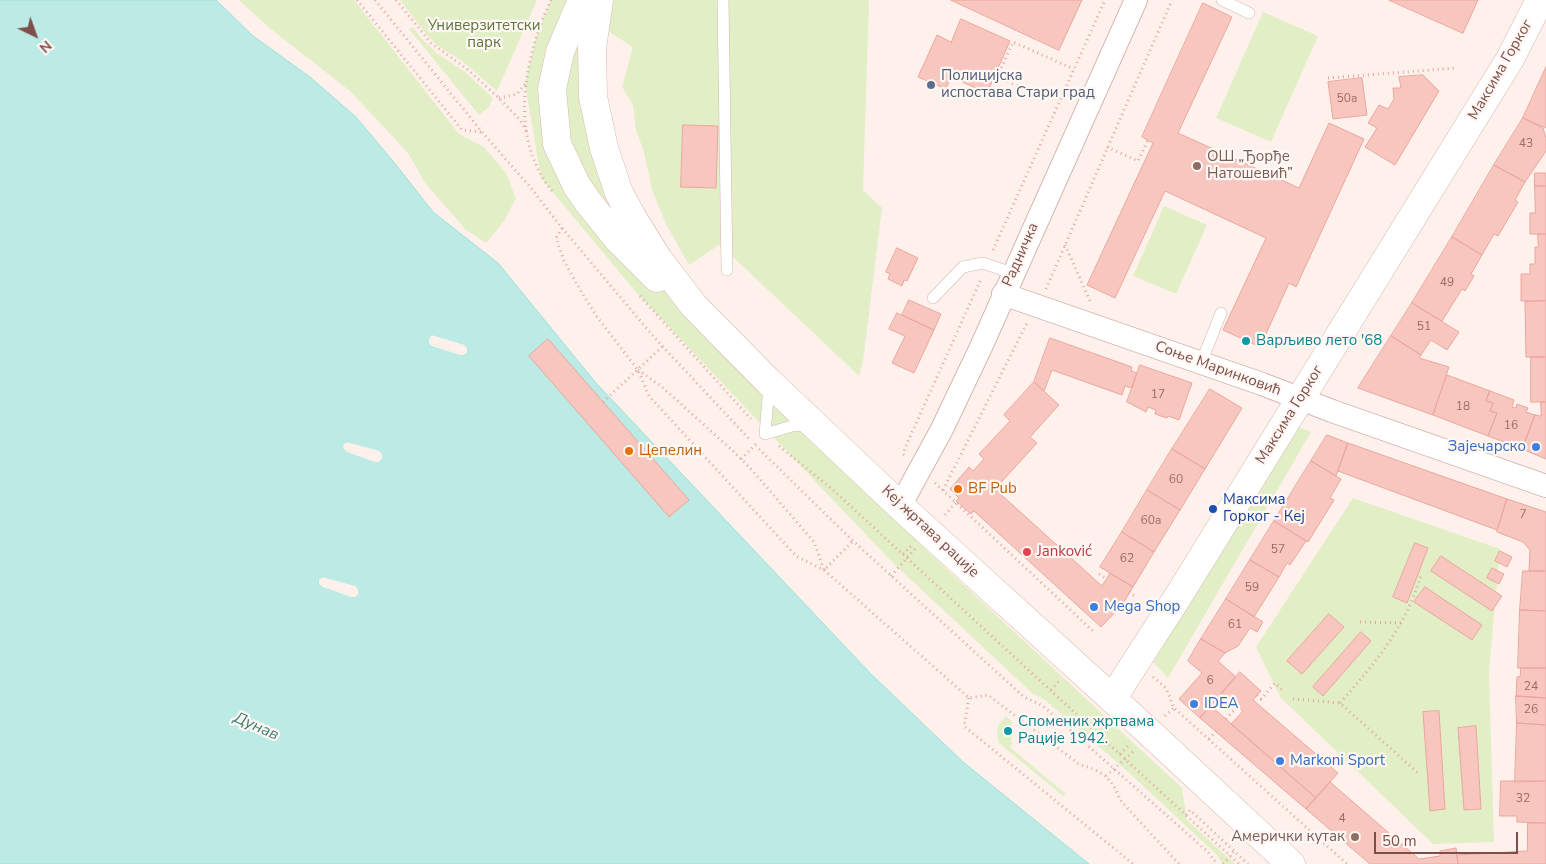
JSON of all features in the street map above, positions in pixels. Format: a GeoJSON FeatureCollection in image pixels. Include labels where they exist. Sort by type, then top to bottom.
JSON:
{"type":"FeatureCollection","features":[{"type":"Feature","properties":{"kind":"main road"},"geometry":{"type":"LineString","coordinates":[[582,0],[560,52],[552,89],[557,144],[577,186],[617,238],[651,274],[694,306]]}},
{"type":"Feature","properties":{"kind":"main road","name":"Кеј жртава рације"},"geometry":{"type":"LineString","coordinates":[[599,0],[592,48],[594,97],[602,140],[610,167],[619,193],[658,260],[694,306],[769,382],[900,506],[1291,864]]}},
{"type":"Feature","properties":{"kind":"main road","name":"Максима Горког"},"geometry":{"type":"LineString","coordinates":[[1112,699],[1510,59],[1540,0]]}},
{"type":"Feature","properties":{"kind":"street","name":"Радничка"},"geometry":{"type":"LineString","coordinates":[[900,506],[942,429],[981,347],[1003,294],[1136,0]]}},
{"type":"Feature","properties":{"kind":"street","name":"Соње Маринковић"},"geometry":{"type":"LineString","coordinates":[[1003,294],[1201,362],[1546,486]]}},
{"type":"Feature","properties":{"kind":"lane"},"geometry":{"type":"LineString","coordinates":[[723,0],[728,270]]}},
{"type":"Feature","properties":{"kind":"lane"},"geometry":{"type":"LineString","coordinates":[[1222,0],[1249,12]]}},
{"type":"Feature","properties":{"kind":"lane"},"geometry":{"type":"LineString","coordinates":[[933,298],[963,267],[983,263],[1012,274]]}},
{"type":"Feature","properties":{"kind":"lane"},"geometry":{"type":"LineString","coordinates":[[1201,362],[1221,313]]}},
{"type":"Feature","properties":{"kind":"lane"},"geometry":{"type":"LineString","coordinates":[[769,382],[765,434],[792,426],[814,424]]}},
{"type":"Feature","properties":{"kind":"path"},"geometry":{"type":"LineString","coordinates":[[357,0],[462,130],[482,132]]}},
{"type":"Feature","properties":{"kind":"path"},"geometry":{"type":"LineString","coordinates":[[375,0],[562,228],[663,346],[755,445],[890,576],[1024,697],[1043,706],[1114,768],[1208,852],[1217,864]]}},
{"type":"Feature","properties":{"kind":"path"},"geometry":{"type":"LineString","coordinates":[[396,0],[431,44],[467,69],[515,115],[527,132],[532,154],[542,178],[554,193]]}},
{"type":"Feature","properties":{"kind":"path"},"geometry":{"type":"LineString","coordinates":[[903,454],[1105,0]]}},
{"type":"Feature","properties":{"kind":"path"},"geometry":{"type":"LineString","coordinates":[[1047,286],[1172,0]]}},
{"type":"Feature","properties":{"kind":"path"},"geometry":{"type":"LineString","coordinates":[[1027,90],[996,76],[1013,42],[1074,69]]}},
{"type":"Feature","properties":{"kind":"path"},"geometry":{"type":"LineString","coordinates":[[1328,78],[1456,68]]}},
{"type":"Feature","properties":{"kind":"path"},"geometry":{"type":"LineString","coordinates":[[499,98],[517,94],[526,84]]}},
{"type":"Feature","properties":{"kind":"path"},"geometry":{"type":"LineString","coordinates":[[1107,147],[1138,161],[1148,140]]}},
{"type":"Feature","properties":{"kind":"path"},"geometry":{"type":"LineString","coordinates":[[562,228],[556,238],[564,261],[597,317],[638,370],[649,396],[796,556],[824,570],[969,698]]}},
{"type":"Feature","properties":{"kind":"path"},"geometry":{"type":"LineString","coordinates":[[1064,245],[1091,303]]}},
{"type":"Feature","properties":{"kind":"path"},"geometry":{"type":"LineString","coordinates":[[636,292],[765,434],[832,489],[1239,864]]}},
{"type":"Feature","properties":{"kind":"path"},"geometry":{"type":"LineString","coordinates":[[1028,322],[943,490],[1095,633]]}},
{"type":"Feature","properties":{"kind":"path"},"geometry":{"type":"LineString","coordinates":[[603,402],[663,346]]}},
{"type":"Feature","properties":{"kind":"path"},"geometry":{"type":"LineString","coordinates":[[638,370],[661,386],[741,459],[814,542],[824,570]]}},
{"type":"Feature","properties":{"kind":"path"},"geometry":{"type":"LineString","coordinates":[[741,459],[765,434]]}},
{"type":"Feature","properties":{"kind":"path"},"geometry":{"type":"LineString","coordinates":[[942,518],[956,502]]}},
{"type":"Feature","properties":{"kind":"path"},"geometry":{"type":"LineString","coordinates":[[824,570],[852,541]]}},
{"type":"Feature","properties":{"kind":"path"},"geometry":{"type":"LineString","coordinates":[[890,576],[917,546]]}},
{"type":"Feature","properties":{"kind":"path"},"geometry":{"type":"LineString","coordinates":[[1099,574],[1107,579]]}},
{"type":"Feature","properties":{"kind":"path"},"geometry":{"type":"LineString","coordinates":[[1340,703],[1371,667],[1394,636],[1414,600],[1421,576]]}},
{"type":"Feature","properties":{"kind":"path"},"geometry":{"type":"LineString","coordinates":[[1129,592],[1136,597]]}},
{"type":"Feature","properties":{"kind":"path"},"geometry":{"type":"LineString","coordinates":[[1360,622],[1401,623]]}},
{"type":"Feature","properties":{"kind":"path"},"geometry":{"type":"LineString","coordinates":[[1149,673],[1166,688],[1174,708],[1347,864]]}},
{"type":"Feature","properties":{"kind":"path"},"geometry":{"type":"LineString","coordinates":[[1257,695],[1261,699],[1275,683],[1282,690]]}},
{"type":"Feature","properties":{"kind":"path"},"geometry":{"type":"LineString","coordinates":[[969,698],[988,695],[1080,766],[1094,769],[1106,776],[1116,788],[1120,800],[1179,864]]}},
{"type":"Feature","properties":{"kind":"path"},"geometry":{"type":"LineString","coordinates":[[969,698],[964,726],[1133,864]]}},
{"type":"Feature","properties":{"kind":"path"},"geometry":{"type":"LineString","coordinates":[[1293,699],[1340,703],[1418,772]]}},
{"type":"Feature","properties":{"kind":"path"},"geometry":{"type":"LineString","coordinates":[[1226,719],[1238,706]]}},
{"type":"Feature","properties":{"kind":"path"},"geometry":{"type":"LineString","coordinates":[[1162,720],[1174,708]]}},
{"type":"Feature","properties":{"kind":"path"},"geometry":{"type":"LineString","coordinates":[[1208,739],[1216,731]]}},
{"type":"Feature","properties":{"kind":"path"},"geometry":{"type":"LineString","coordinates":[[1106,776],[1138,748]]}},
{"type":"Feature","properties":{"kind":"path"},"geometry":{"type":"LineString","coordinates":[[1186,815],[1190,810],[1248,864]]}},
{"type":"Feature","properties":{"kind":"path"},"geometry":{"type":"LineString","coordinates":[[1223,864],[1234,851]]}},
{"type":"Feature","properties":{"kind":"green space"},"geometry":{"type":"Polygon","coordinates":[[[239,0],[354,0],[459,134],[484,147],[506,173],[516,198],[504,221],[486,243],[466,230],[425,183],[408,153],[350,91],[267,26],[239,0]]]}},
{"type":"Feature","properties":{"kind":"green space","name":"Универзитетски парк"},"geometry":{"type":"Polygon","coordinates":[[[400,0],[537,0],[497,91],[462,61],[437,45],[400,0]]]}},
{"type":"Feature","properties":{"kind":"green space"},"geometry":{"type":"Polygon","coordinates":[[[551,0],[582,0],[552,116],[637,264],[924,548],[1182,788],[1187,820],[1235,864],[1223,864],[1216,854],[1125,769],[1045,700],[1032,693],[892,562],[636,292],[541,178],[525,84],[536,37],[551,0]]]}},
{"type":"Feature","properties":{"kind":"green space"},"geometry":{"type":"Polygon","coordinates":[[[614,0],[869,0],[863,190],[882,208],[863,361],[859,376],[719,245],[689,265],[666,224],[652,190],[644,152],[636,130],[633,105],[622,87],[633,47],[606,30],[614,0]]]}},
{"type":"Feature","properties":{"kind":"green space"},"geometry":{"type":"Polygon","coordinates":[[[1263,12],[1318,36],[1271,142],[1216,118],[1263,12]]]}},
{"type":"Feature","properties":{"kind":"green space"},"geometry":{"type":"Polygon","coordinates":[[[413,27],[438,54],[465,72],[493,98],[489,107],[479,115],[409,29],[413,27]]]}},
{"type":"Feature","properties":{"kind":"green space"},"geometry":{"type":"Polygon","coordinates":[[[580,28],[588,50],[639,246],[584,176],[569,133],[565,81],[580,28]]]}},
{"type":"Feature","properties":{"kind":"green space"},"geometry":{"type":"Polygon","coordinates":[[[1164,206],[1207,225],[1176,294],[1133,276],[1164,206]]]}},
{"type":"Feature","properties":{"kind":"green space"},"geometry":{"type":"Polygon","coordinates":[[[1298,427],[1311,432],[1168,678],[1153,662],[1298,427]]]}},
{"type":"Feature","properties":{"kind":"green space"},"geometry":{"type":"Polygon","coordinates":[[[1353,498],[1500,549],[1489,672],[1494,842],[1433,844],[1281,698],[1256,647],[1353,498]]]}},
{"type":"Feature","properties":{"kind":"green space"},"geometry":{"type":"Polygon","coordinates":[[[1006,716],[1012,721],[1011,742],[1013,743],[1010,747],[1066,794],[1063,796],[1000,744],[997,729],[1006,716]]]}},
{"type":"Feature","properties":{"kind":"water","name":"Дунав"},"geometry":{"type":"Polygon","coordinates":[[[0,0],[216,0],[253,36],[310,77],[356,117],[433,212],[498,263],[596,383],[870,673],[963,762],[1089,864],[0,864],[0,0]],[[432,335],[429,343],[464,355],[467,348],[432,335]],[[347,442],[344,449],[379,462],[382,454],[347,442]],[[322,577],[319,584],[355,597],[358,589],[322,577]]]}},
{"type":"Feature","properties":{"kind":"pier"},"geometry":{"type":"Polygon","coordinates":[[[432,335],[464,345],[467,348],[467,352],[464,355],[460,355],[432,346],[429,343],[432,335]],[[433,338],[432,342],[460,353],[465,351],[463,347],[433,338]]]}},
{"type":"Feature","properties":{"kind":"pier"},"geometry":{"type":"Polygon","coordinates":[[[347,442],[379,451],[382,454],[382,458],[379,462],[375,462],[347,452],[343,445],[347,442]],[[348,444],[346,448],[375,459],[379,457],[378,453],[348,444]]]}},
{"type":"Feature","properties":{"kind":"pier"},"geometry":{"type":"Polygon","coordinates":[[[322,577],[355,586],[358,589],[358,594],[355,597],[351,597],[323,587],[319,584],[319,580],[322,577]],[[324,579],[322,583],[351,595],[355,593],[353,589],[324,579]]]}},
{"type":"Feature","properties":{"kind":"building"},"geometry":{"type":"Polygon","coordinates":[[[951,0],[1082,0],[1059,50],[951,0]]]}},
{"type":"Feature","properties":{"kind":"building"},"geometry":{"type":"Polygon","coordinates":[[[1389,0],[1478,0],[1463,33],[1389,0]]]}},
{"type":"Feature","properties":{"kind":"building","name":"ОШ „Ђорђе Натошевић”"},"geometry":{"type":"Polygon","coordinates":[[[1203,3],[1232,17],[1178,133],[1299,188],[1329,123],[1364,139],[1296,287],[1289,283],[1260,347],[1223,330],[1266,238],[1165,191],[1115,298],[1087,285],[1153,143],[1142,137],[1203,3]]]}},
{"type":"Feature","properties":{"kind":"building"},"geometry":{"type":"Polygon","coordinates":[[[961,19],[1010,41],[987,93],[951,77],[946,89],[918,77],[937,35],[951,42],[961,19]]]}},
{"type":"Feature","properties":{"kind":"building"},"geometry":{"type":"Polygon","coordinates":[[[1546,67],[1546,128],[1523,118],[1546,67]]]}},
{"type":"Feature","properties":{"kind":"building"},"geometry":{"type":"Polygon","coordinates":[[[1423,75],[1439,91],[1395,165],[1365,147],[1377,128],[1368,123],[1379,105],[1388,109],[1394,99],[1393,88],[1401,88],[1399,77],[1423,75]]]}},
{"type":"Feature","properties":{"kind":"building"},"geometry":{"type":"Polygon","coordinates":[[[1362,78],[1367,115],[1333,119],[1328,82],[1362,78]]]}},
{"type":"Feature","properties":{"kind":"building"},"geometry":{"type":"Polygon","coordinates":[[[1523,118],[1543,128],[1546,138],[1546,151],[1525,182],[1494,165],[1523,118]]]}},
{"type":"Feature","properties":{"kind":"building"},"geometry":{"type":"Polygon","coordinates":[[[683,125],[718,126],[716,188],[681,187],[683,125]]]}},
{"type":"Feature","properties":{"kind":"building"},"geometry":{"type":"Polygon","coordinates":[[[1494,165],[1525,182],[1515,200],[1518,202],[1498,236],[1494,234],[1482,255],[1452,237],[1494,165]]]}},
{"type":"Feature","properties":{"kind":"building"},"geometry":{"type":"Polygon","coordinates":[[[1535,173],[1546,173],[1546,186],[1535,186],[1535,173]]]}},
{"type":"Feature","properties":{"kind":"building"},"geometry":{"type":"Polygon","coordinates":[[[1535,186],[1546,186],[1546,234],[1530,234],[1530,213],[1535,213],[1535,186]]]}},
{"type":"Feature","properties":{"kind":"building"},"geometry":{"type":"Polygon","coordinates":[[[1538,234],[1546,234],[1546,301],[1521,301],[1521,274],[1530,274],[1530,264],[1535,264],[1535,247],[1538,247],[1538,234]]]}},
{"type":"Feature","properties":{"kind":"building"},"geometry":{"type":"Polygon","coordinates":[[[1452,237],[1482,255],[1471,274],[1474,276],[1465,291],[1462,289],[1442,321],[1412,303],[1452,237]]]}},
{"type":"Feature","properties":{"kind":"building"},"geometry":{"type":"Polygon","coordinates":[[[897,248],[918,258],[907,281],[904,280],[902,286],[888,279],[890,274],[886,272],[897,248]]]}},
{"type":"Feature","properties":{"kind":"building"},"geometry":{"type":"Polygon","coordinates":[[[909,300],[941,314],[934,330],[902,315],[909,300]]]}},
{"type":"Feature","properties":{"kind":"building"},"geometry":{"type":"Polygon","coordinates":[[[1546,301],[1546,357],[1526,357],[1525,302],[1546,301]]]}},
{"type":"Feature","properties":{"kind":"building"},"geometry":{"type":"Polygon","coordinates":[[[1412,303],[1459,332],[1447,350],[1431,340],[1421,355],[1391,336],[1412,303]]]}},
{"type":"Feature","properties":{"kind":"building"},"geometry":{"type":"Polygon","coordinates":[[[897,313],[934,330],[914,373],[892,363],[905,336],[889,329],[897,313]]]}},
{"type":"Feature","properties":{"kind":"building"},"geometry":{"type":"Polygon","coordinates":[[[1391,336],[1421,355],[1419,358],[1449,367],[1433,415],[1358,388],[1391,336]]]}},
{"type":"Feature","properties":{"kind":"building"},"geometry":{"type":"Polygon","coordinates":[[[1050,338],[1132,367],[1131,371],[1137,373],[1132,388],[1125,386],[1122,395],[1052,370],[1044,391],[1034,382],[1050,338]]]}},
{"type":"Feature","properties":{"kind":"building","name":"Цепелин"},"geometry":{"type":"Polygon","coordinates":[[[548,339],[689,500],[669,517],[529,356],[548,339]]]}},
{"type":"Feature","properties":{"kind":"building"},"geometry":{"type":"Polygon","coordinates":[[[1531,357],[1546,357],[1546,402],[1531,402],[1531,357]]]}},
{"type":"Feature","properties":{"kind":"building"},"geometry":{"type":"Polygon","coordinates":[[[1140,365],[1192,383],[1179,420],[1155,414],[1156,410],[1148,407],[1146,412],[1127,402],[1140,365]]]}},
{"type":"Feature","properties":{"kind":"building"},"geometry":{"type":"Polygon","coordinates":[[[1447,375],[1490,391],[1486,401],[1493,403],[1490,411],[1497,413],[1488,436],[1433,415],[1447,375]]]}},
{"type":"Feature","properties":{"kind":"building"},"geometry":{"type":"Polygon","coordinates":[[[1034,382],[1059,405],[1030,437],[1037,443],[995,489],[1102,586],[1110,573],[1133,587],[1122,605],[1101,627],[974,511],[971,514],[956,501],[959,498],[950,489],[969,467],[973,471],[984,459],[979,454],[1010,421],[1004,415],[1034,382]]]}},
{"type":"Feature","properties":{"kind":"building"},"geometry":{"type":"Polygon","coordinates":[[[1210,389],[1242,408],[1205,469],[1172,449],[1210,389]]]}},
{"type":"Feature","properties":{"kind":"building"},"geometry":{"type":"Polygon","coordinates":[[[1490,391],[1514,400],[1512,407],[1516,408],[1517,404],[1528,408],[1526,412],[1535,415],[1522,449],[1488,436],[1497,413],[1490,411],[1493,403],[1486,401],[1490,391]]]}},
{"type":"Feature","properties":{"kind":"building"},"geometry":{"type":"Polygon","coordinates":[[[1541,402],[1546,402],[1546,459],[1522,449],[1535,415],[1541,416],[1541,402]]]}},
{"type":"Feature","properties":{"kind":"building"},"geometry":{"type":"Polygon","coordinates":[[[1327,435],[1348,443],[1336,476],[1311,461],[1327,435]]]}},
{"type":"Feature","properties":{"kind":"building"},"geometry":{"type":"Polygon","coordinates":[[[1348,443],[1507,499],[1497,530],[1338,471],[1348,443]]]}},
{"type":"Feature","properties":{"kind":"building"},"geometry":{"type":"Polygon","coordinates":[[[1172,449],[1205,469],[1180,510],[1147,490],[1172,449]]]}},
{"type":"Feature","properties":{"kind":"building"},"geometry":{"type":"Polygon","coordinates":[[[1311,461],[1341,479],[1330,498],[1334,500],[1308,542],[1274,521],[1311,461]]]}},
{"type":"Feature","properties":{"kind":"building"},"geometry":{"type":"Polygon","coordinates":[[[1147,490],[1180,510],[1154,552],[1122,532],[1147,490]]]}},
{"type":"Feature","properties":{"kind":"building"},"geometry":{"type":"Polygon","coordinates":[[[1507,499],[1546,512],[1546,571],[1529,571],[1530,550],[1523,542],[1497,532],[1507,499]]]}},
{"type":"Feature","properties":{"kind":"building"},"geometry":{"type":"Polygon","coordinates":[[[1274,521],[1306,541],[1290,565],[1287,563],[1279,577],[1250,560],[1274,521]]]}},
{"type":"Feature","properties":{"kind":"building"},"geometry":{"type":"Polygon","coordinates":[[[1122,532],[1154,552],[1133,587],[1100,567],[1122,532]]]}},
{"type":"Feature","properties":{"kind":"building"},"geometry":{"type":"Polygon","coordinates":[[[1415,543],[1428,548],[1407,603],[1393,597],[1415,543]]]}},
{"type":"Feature","properties":{"kind":"building"},"geometry":{"type":"Polygon","coordinates":[[[1500,551],[1512,557],[1507,567],[1495,561],[1500,551]]]}},
{"type":"Feature","properties":{"kind":"building"},"geometry":{"type":"Polygon","coordinates":[[[1441,556],[1502,596],[1492,611],[1431,571],[1441,556]]]}},
{"type":"Feature","properties":{"kind":"building"},"geometry":{"type":"Polygon","coordinates":[[[1250,560],[1279,577],[1254,617],[1226,599],[1250,560]]]}},
{"type":"Feature","properties":{"kind":"building"},"geometry":{"type":"Polygon","coordinates":[[[1492,568],[1504,574],[1499,584],[1487,578],[1492,568]]]}},
{"type":"Feature","properties":{"kind":"building"},"geometry":{"type":"Polygon","coordinates":[[[1523,571],[1546,571],[1546,611],[1520,610],[1523,571]]]}},
{"type":"Feature","properties":{"kind":"building"},"geometry":{"type":"Polygon","coordinates":[[[1425,587],[1482,625],[1472,640],[1414,602],[1425,587]]]}},
{"type":"Feature","properties":{"kind":"building"},"geometry":{"type":"Polygon","coordinates":[[[1226,599],[1263,622],[1257,632],[1250,628],[1238,646],[1225,653],[1201,639],[1226,599]]]}},
{"type":"Feature","properties":{"kind":"building"},"geometry":{"type":"Polygon","coordinates":[[[1520,610],[1546,611],[1546,668],[1518,668],[1520,610]]]}},
{"type":"Feature","properties":{"kind":"building"},"geometry":{"type":"Polygon","coordinates":[[[1329,614],[1344,627],[1302,674],[1287,661],[1329,614]]]}},
{"type":"Feature","properties":{"kind":"building"},"geometry":{"type":"Polygon","coordinates":[[[1361,632],[1371,641],[1323,696],[1313,687],[1361,632]]]}},
{"type":"Feature","properties":{"kind":"building"},"geometry":{"type":"Polygon","coordinates":[[[1201,639],[1225,653],[1218,661],[1236,677],[1200,718],[1179,699],[1202,673],[1188,661],[1201,639]]]}},
{"type":"Feature","properties":{"kind":"building"},"geometry":{"type":"Polygon","coordinates":[[[1521,668],[1546,668],[1546,698],[1516,696],[1517,677],[1520,676],[1521,668]]]}},
{"type":"Feature","properties":{"kind":"building"},"geometry":{"type":"Polygon","coordinates":[[[1240,672],[1261,691],[1253,700],[1338,773],[1316,798],[1231,724],[1243,711],[1222,693],[1240,672]]]}},
{"type":"Feature","properties":{"kind":"building"},"geometry":{"type":"Polygon","coordinates":[[[1516,696],[1546,698],[1546,725],[1517,723],[1516,696]]]}},
{"type":"Feature","properties":{"kind":"building"},"geometry":{"type":"Polygon","coordinates":[[[1211,706],[1316,798],[1306,809],[1200,718],[1211,706]]]}},
{"type":"Feature","properties":{"kind":"building"},"geometry":{"type":"Polygon","coordinates":[[[1439,711],[1445,809],[1430,811],[1423,712],[1439,711]]]}},
{"type":"Feature","properties":{"kind":"building"},"geometry":{"type":"Polygon","coordinates":[[[1517,723],[1546,725],[1546,781],[1515,782],[1517,723]]]}},
{"type":"Feature","properties":{"kind":"building"},"geometry":{"type":"Polygon","coordinates":[[[1476,726],[1481,809],[1464,810],[1458,728],[1476,726]]]}},
{"type":"Feature","properties":{"kind":"building"},"geometry":{"type":"Polygon","coordinates":[[[1501,781],[1546,781],[1546,823],[1517,822],[1517,816],[1500,816],[1501,781]]]}},
{"type":"Feature","properties":{"kind":"building"},"geometry":{"type":"Polygon","coordinates":[[[1330,782],[1419,859],[1440,856],[1440,851],[1456,848],[1458,864],[1370,864],[1306,809],[1330,782]]]}},
{"type":"Feature","properties":{"kind":"building"},"geometry":{"type":"Polygon","coordinates":[[[1528,823],[1546,823],[1546,864],[1458,864],[1457,855],[1527,851],[1528,823]]]}},
{"type":"Feature","properties":{"kind":"place","name":"Полицијска испостава Стари град"},"geometry":{"type":"Point","coordinates":[931,85]}},
{"type":"Feature","properties":{"kind":"place","name":"ОШ „Ђорђе Натошевић”"},"geometry":{"type":"Point","coordinates":[1197,166]}},
{"type":"Feature","properties":{"kind":"place","name":"Варљиво лето '68"},"geometry":{"type":"Point","coordinates":[1246,341]}},
{"type":"Feature","properties":{"kind":"place","name":"Зајечарско"},"geometry":{"type":"Point","coordinates":[1536,447]}},
{"type":"Feature","properties":{"kind":"place","name":"Цепелин"},"geometry":{"type":"Point","coordinates":[629,451]}},
{"type":"Feature","properties":{"kind":"place","name":"BF Pub"},"geometry":{"type":"Point","coordinates":[958,489]}},
{"type":"Feature","properties":{"kind":"place","name":"Максима Горког - Кеј"},"geometry":{"type":"Point","coordinates":[1213,509]}},
{"type":"Feature","properties":{"kind":"place","name":"Janković"},"geometry":{"type":"Point","coordinates":[1027,552]}},
{"type":"Feature","properties":{"kind":"place","name":"Mega Shop"},"geometry":{"type":"Point","coordinates":[1094,607]}},
{"type":"Feature","properties":{"kind":"place","name":"IDEA"},"geometry":{"type":"Point","coordinates":[1194,704]}},
{"type":"Feature","properties":{"kind":"place","name":"Споменик жртвама Рације 1942."},"geometry":{"type":"Point","coordinates":[1008,731]}},
{"type":"Feature","properties":{"kind":"place","name":"Markoni Sport"},"geometry":{"type":"Point","coordinates":[1280,761]}},
{"type":"Feature","properties":{"kind":"place","name":"Амерички кутак"},"geometry":{"type":"Point","coordinates":[1355,837]}}]}
